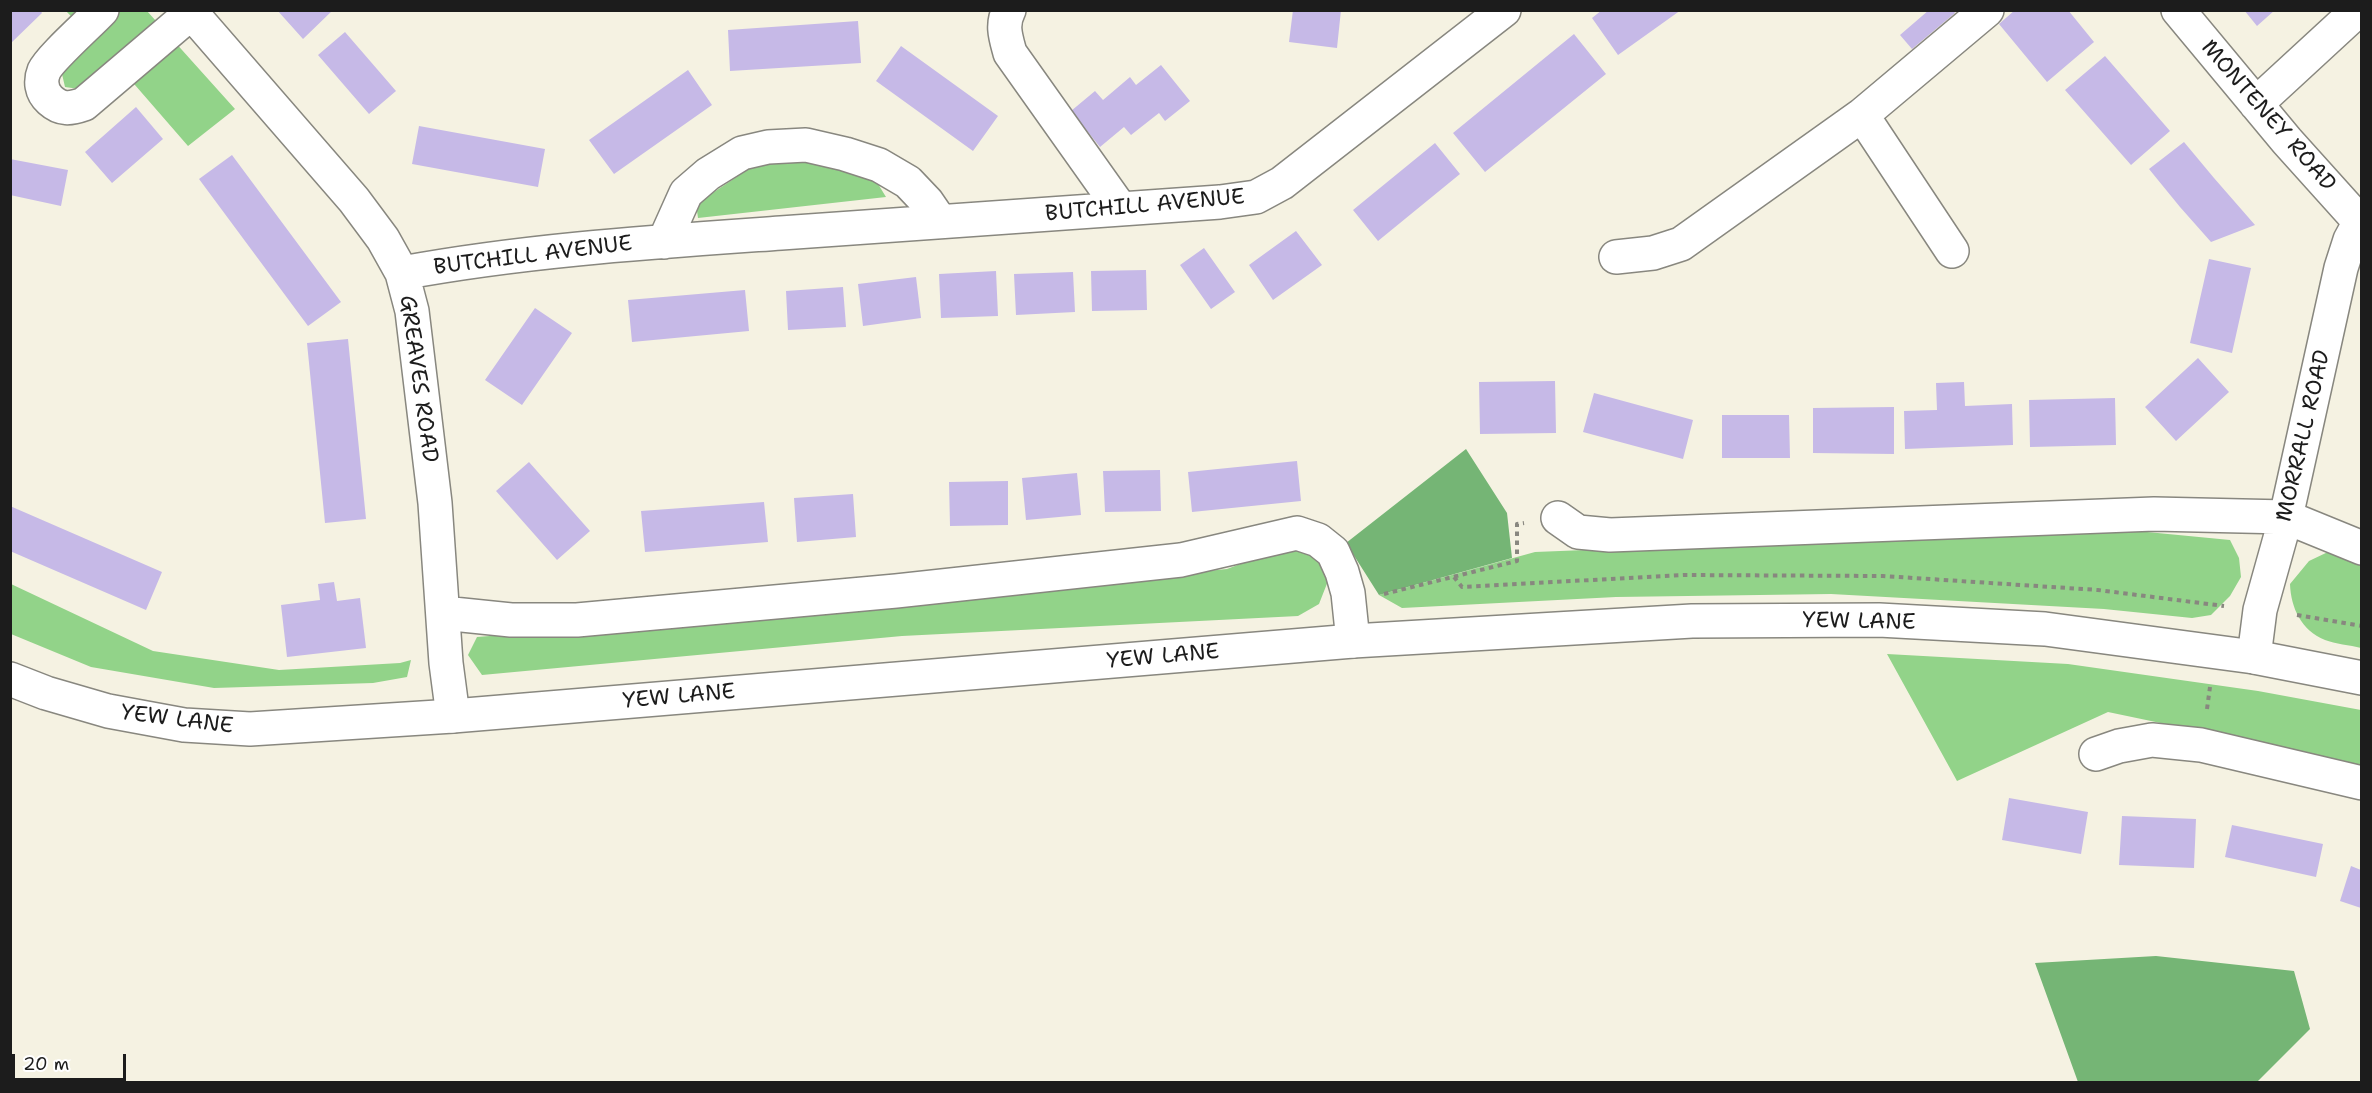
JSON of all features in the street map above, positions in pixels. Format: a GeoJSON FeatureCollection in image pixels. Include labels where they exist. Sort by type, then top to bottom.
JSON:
{"type":"FeatureCollection","features":[{"type":"Feature","properties":{"kind":"street"},"geometry":{"type":"LineString","coordinates":[[102,10],[45,68],[41,81],[46,96],[56,106],[70,109],[84,104],[190,12]]}},
{"type":"Feature","properties":{"kind":"street"},"geometry":{"type":"LineString","coordinates":[[1009,10],[1004,33],[1010,53],[1120,208]]}},
{"type":"Feature","properties":{"kind":"street"},"geometry":{"type":"LineString","coordinates":[[1616,257],[1653,253],[1681,244],[1862,115],[1987,10]]}},
{"type":"Feature","properties":{"kind":"street","name":"MONTENEY ROAD"},"geometry":{"type":"LineString","coordinates":[[2178,10],[2256,104],[2360,219]]}},
{"type":"Feature","properties":{"kind":"street"},"geometry":{"type":"LineString","coordinates":[[2256,104],[2358,10]]}},
{"type":"Feature","properties":{"kind":"street","name":"GREAVES ROAD"},"geometry":{"type":"LineString","coordinates":[[190,12],[354,200],[383,239],[402,273],[412,310],[435,502],[446,663],[453,716]]}},
{"type":"Feature","properties":{"kind":"street","name":"BUTCHILL AVENUE"},"geometry":{"type":"LineString","coordinates":[[402,273],[456,263],[544,252],[1220,202],[1256,197],[1282,183],[1484,16]]}},
{"type":"Feature","properties":{"kind":"street"},"geometry":{"type":"LineString","coordinates":[[1862,115],[1952,251]]}},
{"type":"Feature","properties":{"kind":"street","name":"BUTCHILL AVENUE"},"geometry":{"type":"LineString","coordinates":[[664,242],[686,193],[708,174],[742,153],[768,147],[806,146],[845,154],[879,165],[908,183],[927,202],[940,221]]}},
{"type":"Feature","properties":{"kind":"street","name":"MORRALL ROAD"},"geometry":{"type":"LineString","coordinates":[[2254,657],[2260,610],[2286,517],[2341,268],[2349,240],[2360,219]]}},
{"type":"Feature","properties":{"kind":"street"},"geometry":{"type":"LineString","coordinates":[[1558,518],[1578,531],[1610,535],[2154,514],[2286,517],[2361,548]]}},
{"type":"Feature","properties":{"kind":"street"},"geometry":{"type":"LineString","coordinates":[[443,613],[511,620],[577,620],[896,591],[1181,560],[1297,533],[1318,540],[1333,552],[1342,572],[1349,604],[1353,641]]}},
{"type":"Feature","properties":{"kind":"street","name":"YEW LANE"},"geometry":{"type":"LineString","coordinates":[[10,679],[46,693],[108,711],[183,725],[250,729],[453,716],[1353,641],[1692,621],[1879,620],[2044,628],[2254,657],[2361,678]]}},
{"type":"Feature","properties":{"kind":"street"},"geometry":{"type":"LineString","coordinates":[[2096,754],[2119,746],[2152,740],[2201,745],[2361,783]]}},
{"type":"Feature","properties":{"kind":"path"},"geometry":{"type":"LineString","coordinates":[[1349,604],[1517,561],[1517,524],[1558,518]]}},
{"type":"Feature","properties":{"kind":"path"},"geometry":{"type":"LineString","coordinates":[[2201,745],[2215,652]]}},
{"type":"Feature","properties":{"kind":"green space"},"geometry":{"type":"Polygon","coordinates":[[[66,11],[147,11],[235,109],[188,146],[115,62],[79,89],[65,87],[62,74],[93,39],[66,11]]]}},
{"type":"Feature","properties":{"kind":"green space"},"geometry":{"type":"Polygon","coordinates":[[[808,159],[875,179],[886,197],[698,218],[696,204],[756,164],[808,159]]]}},
{"type":"Feature","properties":{"kind":"green space"},"geometry":{"type":"Polygon","coordinates":[[[1466,449],[1507,513],[1512,558],[1379,595],[1346,543],[1466,449]]]}},
{"type":"Feature","properties":{"kind":"green space"},"geometry":{"type":"Polygon","coordinates":[[[2116,529],[2230,540],[2239,558],[2241,577],[2230,596],[2211,615],[2192,618],[2104,609],[1831,594],[1616,597],[1402,608],[1379,595],[1535,552],[2116,529]]]}},
{"type":"Feature","properties":{"kind":"green space"},"geometry":{"type":"Polygon","coordinates":[[[1288,546],[1311,550],[1323,563],[1328,581],[1319,604],[1298,616],[902,636],[482,675],[468,655],[477,637],[841,608],[1227,569],[1288,546]]]}},
{"type":"Feature","properties":{"kind":"green space"},"geometry":{"type":"Polygon","coordinates":[[[2330,551],[2361,563],[2361,648],[2317,636],[2304,624],[2295,610],[2290,584],[2309,561],[2330,551]]]}},
{"type":"Feature","properties":{"kind":"green space"},"geometry":{"type":"Polygon","coordinates":[[[11,584],[153,651],[279,670],[400,663],[411,660],[407,677],[373,683],[214,688],[91,667],[11,634],[11,584]]]}},
{"type":"Feature","properties":{"kind":"green space"},"geometry":{"type":"Polygon","coordinates":[[[1887,654],[2068,664],[2258,691],[2361,710],[2361,765],[2108,712],[1957,781],[1887,654]]]}},
{"type":"Feature","properties":{"kind":"green space"},"geometry":{"type":"Polygon","coordinates":[[[2156,956],[2294,971],[2310,1029],[2257,1082],[2078,1082],[2035,963],[2156,956]]]}},
{"type":"Feature","properties":{"kind":"building"},"geometry":{"type":"Polygon","coordinates":[[[10,10],[40,10],[42,13],[10,44],[10,10]]]}},
{"type":"Feature","properties":{"kind":"building"},"geometry":{"type":"Polygon","coordinates":[[[277,10],[333,10],[303,39],[277,10]]]}},
{"type":"Feature","properties":{"kind":"building"},"geometry":{"type":"Polygon","coordinates":[[[1293,10],[1341,10],[1337,48],[1289,42],[1293,10]]]}},
{"type":"Feature","properties":{"kind":"building"},"geometry":{"type":"Polygon","coordinates":[[[1602,10],[1681,10],[1618,55],[1592,18],[1602,10]]]}},
{"type":"Feature","properties":{"kind":"building"},"geometry":{"type":"Polygon","coordinates":[[[1929,10],[1953,10],[1955,13],[1912,49],[1900,35],[1929,10]]]}},
{"type":"Feature","properties":{"kind":"building"},"geometry":{"type":"Polygon","coordinates":[[[2015,10],[2068,10],[2094,42],[2047,82],[1999,24],[2015,10]]]}},
{"type":"Feature","properties":{"kind":"building"},"geometry":{"type":"Polygon","coordinates":[[[2244,10],[2275,10],[2257,26],[2244,10]]]}},
{"type":"Feature","properties":{"kind":"building"},"geometry":{"type":"Polygon","coordinates":[[[858,21],[861,63],[730,71],[728,30],[858,21]]]}},
{"type":"Feature","properties":{"kind":"building"},"geometry":{"type":"Polygon","coordinates":[[[345,32],[396,91],[369,114],[318,55],[345,32]]]}},
{"type":"Feature","properties":{"kind":"building"},"geometry":{"type":"Polygon","coordinates":[[[1574,34],[1606,74],[1485,172],[1453,133],[1574,34]]]}},
{"type":"Feature","properties":{"kind":"building"},"geometry":{"type":"Polygon","coordinates":[[[901,46],[998,116],[973,151],[876,81],[901,46]]]}},
{"type":"Feature","properties":{"kind":"building"},"geometry":{"type":"Polygon","coordinates":[[[2105,56],[2170,131],[2131,165],[2065,90],[2105,56]]]}},
{"type":"Feature","properties":{"kind":"building"},"geometry":{"type":"Polygon","coordinates":[[[1161,65],[1190,101],[1165,121],[1159,113],[1131,135],[1124,127],[1100,147],[1071,111],[1095,91],[1103,100],[1130,77],[1136,85],[1161,65]]]}},
{"type":"Feature","properties":{"kind":"building"},"geometry":{"type":"Polygon","coordinates":[[[688,70],[712,105],[614,174],[589,140],[688,70]]]}},
{"type":"Feature","properties":{"kind":"building"},"geometry":{"type":"Polygon","coordinates":[[[136,107],[163,139],[112,183],[85,152],[136,107]]]}},
{"type":"Feature","properties":{"kind":"building"},"geometry":{"type":"Polygon","coordinates":[[[419,126],[545,149],[538,187],[412,164],[419,126]]]}},
{"type":"Feature","properties":{"kind":"building"},"geometry":{"type":"Polygon","coordinates":[[[2184,142],[2255,225],[2211,242],[2180,207],[2149,169],[2184,142]]]}},
{"type":"Feature","properties":{"kind":"building"},"geometry":{"type":"Polygon","coordinates":[[[1435,143],[1460,174],[1378,241],[1353,210],[1435,143]]]}},
{"type":"Feature","properties":{"kind":"building"},"geometry":{"type":"Polygon","coordinates":[[[232,155],[341,302],[308,326],[199,179],[232,155]]]}},
{"type":"Feature","properties":{"kind":"building"},"geometry":{"type":"Polygon","coordinates":[[[10,159],[68,170],[61,206],[10,195],[10,159]]]}},
{"type":"Feature","properties":{"kind":"building"},"geometry":{"type":"Polygon","coordinates":[[[1296,231],[1322,265],[1273,300],[1249,265],[1296,231]]]}},
{"type":"Feature","properties":{"kind":"building"},"geometry":{"type":"Polygon","coordinates":[[[1204,248],[1235,292],[1211,309],[1180,265],[1204,248]]]}},
{"type":"Feature","properties":{"kind":"building"},"geometry":{"type":"Polygon","coordinates":[[[2209,259],[2251,268],[2232,353],[2190,343],[2209,259]]]}},
{"type":"Feature","properties":{"kind":"building"},"geometry":{"type":"Polygon","coordinates":[[[1146,270],[1147,310],[1092,311],[1091,271],[1146,270]]]}},
{"type":"Feature","properties":{"kind":"building"},"geometry":{"type":"Polygon","coordinates":[[[996,271],[998,316],[941,318],[939,274],[996,271]]]}},
{"type":"Feature","properties":{"kind":"building"},"geometry":{"type":"Polygon","coordinates":[[[1073,272],[1075,312],[1016,315],[1014,274],[1073,272]]]}},
{"type":"Feature","properties":{"kind":"building"},"geometry":{"type":"Polygon","coordinates":[[[916,277],[921,318],[863,326],[858,284],[916,277]]]}},
{"type":"Feature","properties":{"kind":"building"},"geometry":{"type":"Polygon","coordinates":[[[843,287],[846,327],[788,330],[786,291],[843,287]]]}},
{"type":"Feature","properties":{"kind":"building"},"geometry":{"type":"Polygon","coordinates":[[[745,290],[749,331],[632,342],[628,300],[745,290]]]}},
{"type":"Feature","properties":{"kind":"building"},"geometry":{"type":"Polygon","coordinates":[[[535,308],[572,333],[522,405],[485,380],[535,308]]]}},
{"type":"Feature","properties":{"kind":"building"},"geometry":{"type":"Polygon","coordinates":[[[348,339],[366,519],[325,523],[307,343],[348,339]]]}},
{"type":"Feature","properties":{"kind":"building"},"geometry":{"type":"Polygon","coordinates":[[[2198,358],[2229,392],[2176,441],[2145,407],[2198,358]]]}},
{"type":"Feature","properties":{"kind":"building"},"geometry":{"type":"Polygon","coordinates":[[[1555,381],[1556,433],[1480,434],[1479,382],[1555,381]]]}},
{"type":"Feature","properties":{"kind":"building"},"geometry":{"type":"Polygon","coordinates":[[[1964,382],[1965,406],[2012,404],[2013,445],[1905,449],[1904,411],[1937,410],[1936,383],[1964,382]]]}},
{"type":"Feature","properties":{"kind":"building"},"geometry":{"type":"Polygon","coordinates":[[[1594,393],[1693,420],[1683,459],[1583,432],[1594,393]]]}},
{"type":"Feature","properties":{"kind":"building"},"geometry":{"type":"Polygon","coordinates":[[[2115,398],[2116,445],[2030,447],[2029,400],[2115,398]]]}},
{"type":"Feature","properties":{"kind":"building"},"geometry":{"type":"Polygon","coordinates":[[[1894,407],[1894,454],[1813,453],[1813,408],[1894,407]]]}},
{"type":"Feature","properties":{"kind":"building"},"geometry":{"type":"Polygon","coordinates":[[[1722,415],[1789,415],[1790,458],[1722,458],[1722,415]]]}},
{"type":"Feature","properties":{"kind":"building"},"geometry":{"type":"Polygon","coordinates":[[[1297,461],[1301,501],[1192,512],[1188,472],[1297,461]]]}},
{"type":"Feature","properties":{"kind":"building"},"geometry":{"type":"Polygon","coordinates":[[[529,462],[590,531],[557,560],[496,491],[529,462]]]}},
{"type":"Feature","properties":{"kind":"building"},"geometry":{"type":"Polygon","coordinates":[[[1160,470],[1161,511],[1105,512],[1103,471],[1160,470]]]}},
{"type":"Feature","properties":{"kind":"building"},"geometry":{"type":"Polygon","coordinates":[[[1077,473],[1081,515],[1026,520],[1022,478],[1077,473]]]}},
{"type":"Feature","properties":{"kind":"building"},"geometry":{"type":"Polygon","coordinates":[[[1008,481],[1008,525],[950,526],[949,482],[1008,481]]]}},
{"type":"Feature","properties":{"kind":"building"},"geometry":{"type":"Polygon","coordinates":[[[853,494],[856,537],[797,542],[794,498],[853,494]]]}},
{"type":"Feature","properties":{"kind":"building"},"geometry":{"type":"Polygon","coordinates":[[[764,502],[768,542],[645,552],[641,511],[764,502]]]}},
{"type":"Feature","properties":{"kind":"building"},"geometry":{"type":"Polygon","coordinates":[[[10,506],[162,572],[146,610],[10,551],[10,506]]]}},
{"type":"Feature","properties":{"kind":"building"},"geometry":{"type":"Polygon","coordinates":[[[334,582],[337,601],[360,598],[366,648],[287,657],[281,605],[320,600],[318,584],[334,582]]]}},
{"type":"Feature","properties":{"kind":"building"},"geometry":{"type":"Polygon","coordinates":[[[2009,798],[2088,812],[2081,854],[2002,840],[2009,798]]]}},
{"type":"Feature","properties":{"kind":"building"},"geometry":{"type":"Polygon","coordinates":[[[2122,816],[2196,819],[2194,868],[2119,865],[2122,816]]]}},
{"type":"Feature","properties":{"kind":"building"},"geometry":{"type":"Polygon","coordinates":[[[2232,825],[2323,844],[2316,877],[2225,857],[2232,825]]]}},
{"type":"Feature","properties":{"kind":"building"},"geometry":{"type":"Polygon","coordinates":[[[2351,866],[2361,870],[2361,908],[2340,901],[2351,866]]]}}]}
